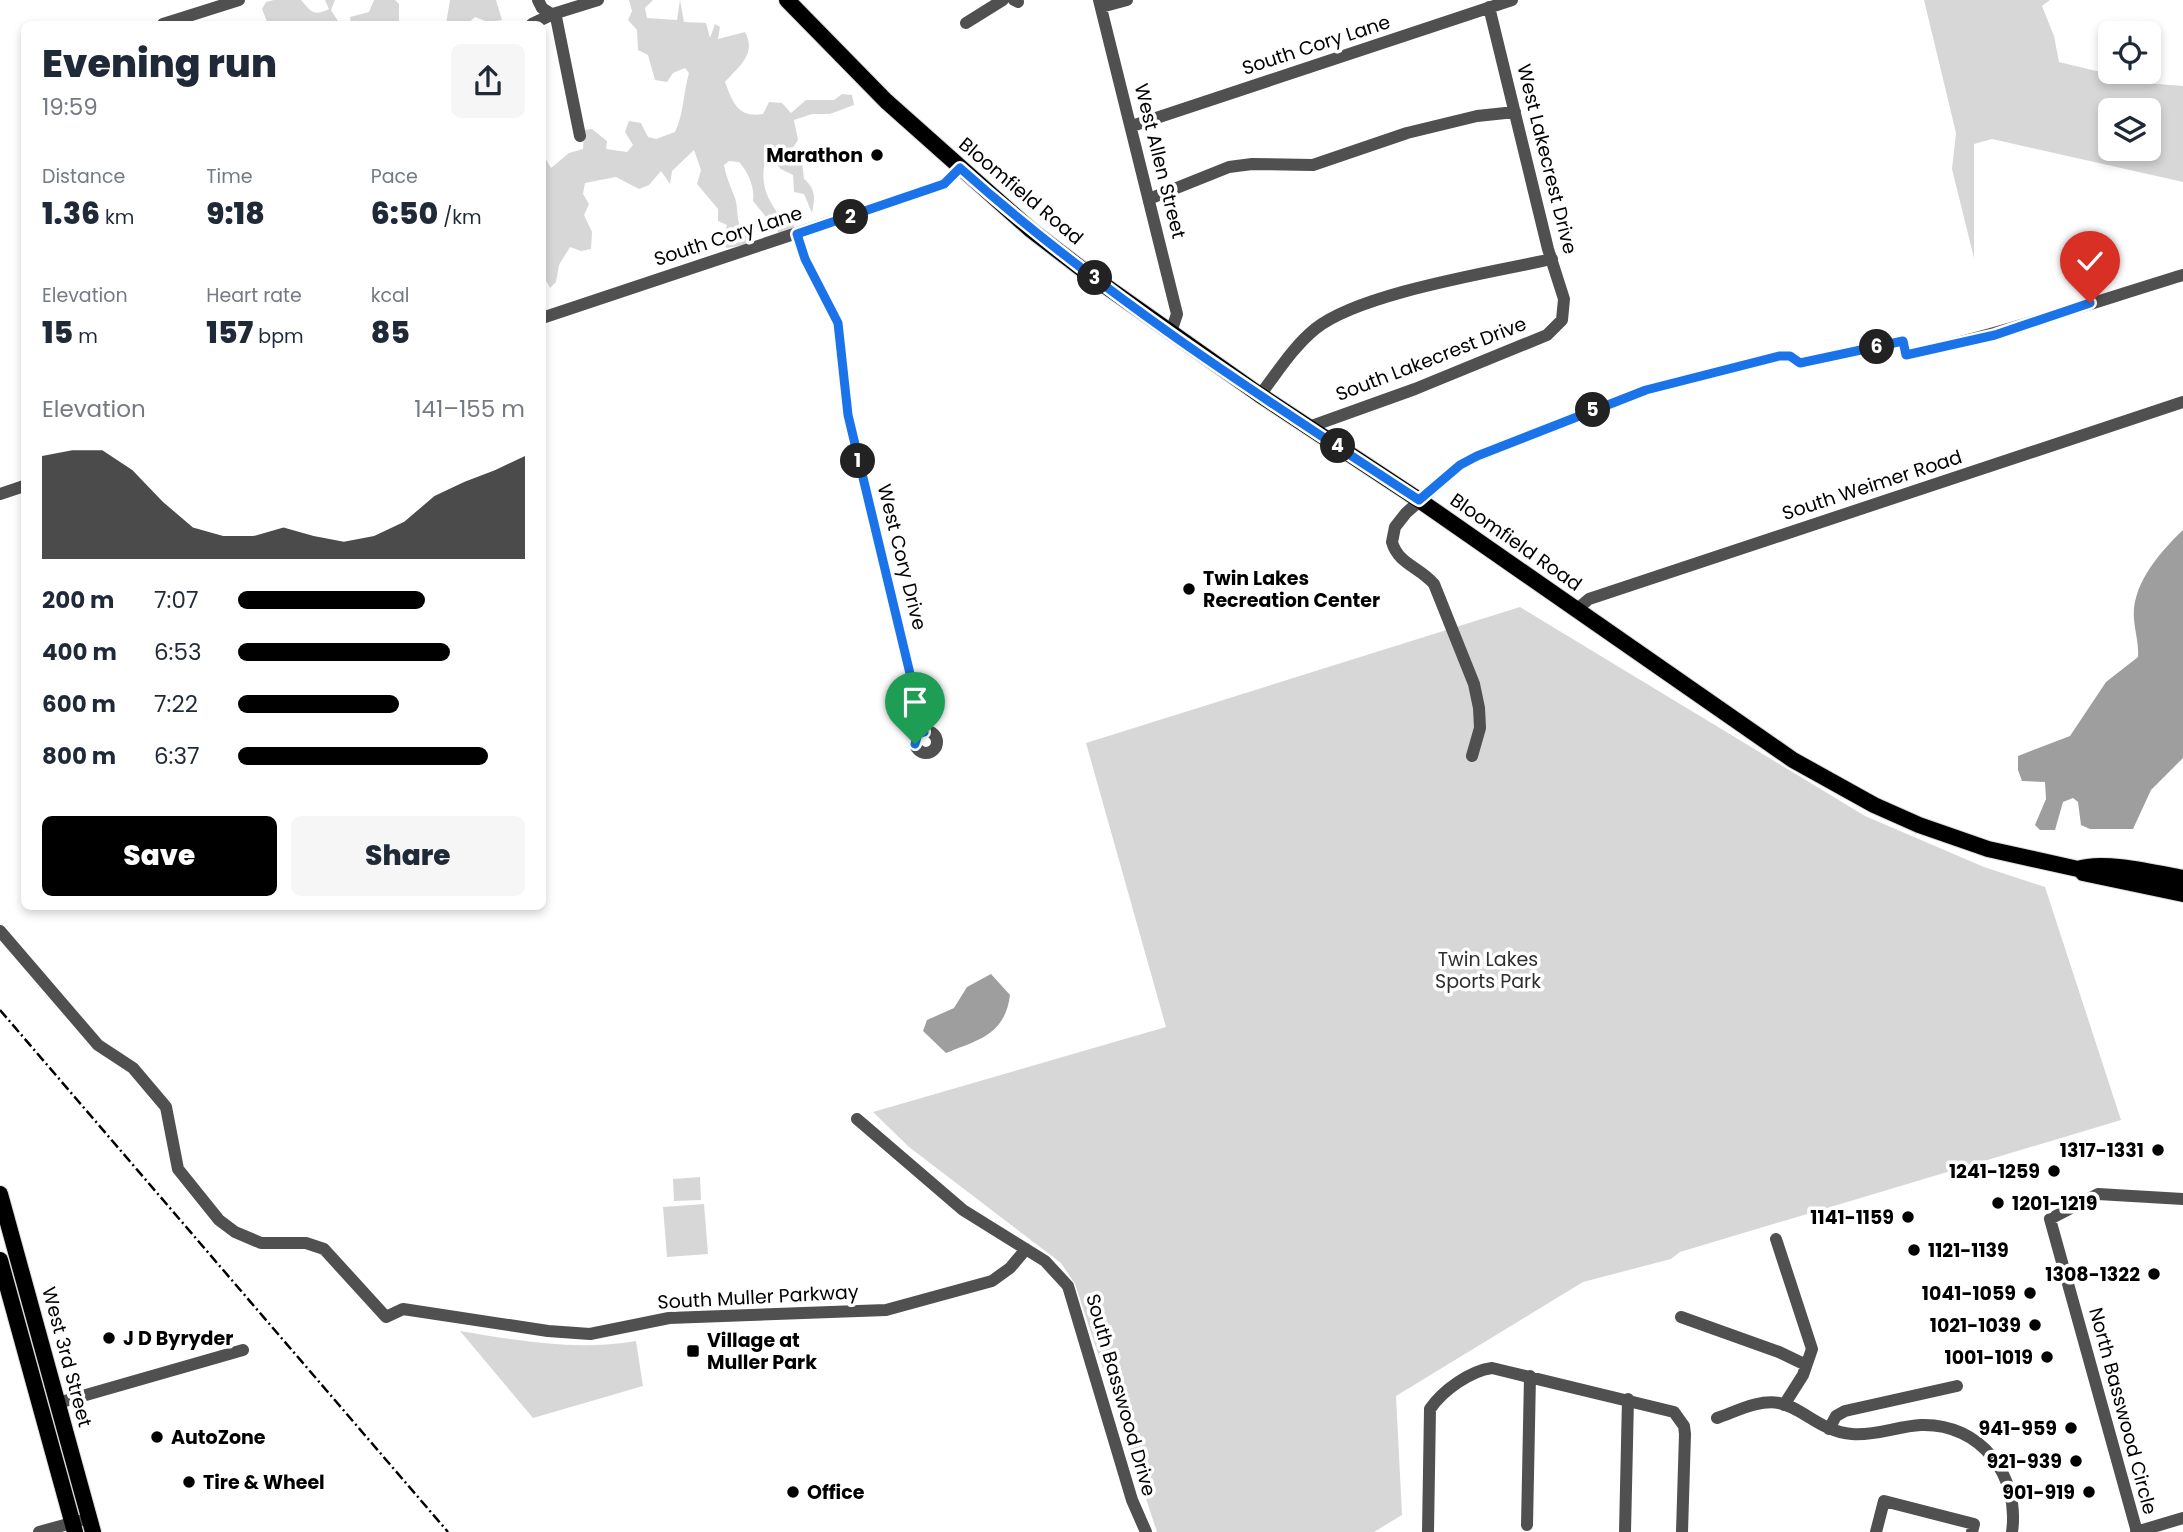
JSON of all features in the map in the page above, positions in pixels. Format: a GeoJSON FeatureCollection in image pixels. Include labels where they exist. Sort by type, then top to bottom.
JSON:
{"type":"FeatureCollection","features":[{"type":"Feature","properties":{"kind":"main road","name":"Bloomfield Road"},"geometry":{"type":"LineString","coordinates":[[787,0],[852,69],[1031,230],[1260,395],[1419,500],[1793,760],[1874,805],[1988,849],[2078,869],[2085,875],[2183,894]]}},
{"type":"Feature","properties":{"kind":"main road","name":"Bloomfield Road"},"geometry":{"type":"LineString","coordinates":[[2078,869],[2086,866],[2116,868],[2183,878]]}},
{"type":"Feature","properties":{"kind":"main road","name":"West 3rd Street"},"geometry":{"type":"LineString","coordinates":[[0,1194],[91,1525]]}},
{"type":"Feature","properties":{"kind":"main road","name":"West 3rd Street"},"geometry":{"type":"LineString","coordinates":[[0,1260],[74,1527]]}},
{"type":"Feature","properties":{"kind":"main road"},"geometry":{"type":"LineString","coordinates":[[6,1280],[23,1275]]}},
{"type":"Feature","properties":{"kind":"street"},"geometry":{"type":"LineString","coordinates":[[172,21],[239,0]]}},
{"type":"Feature","properties":{"kind":"street"},"geometry":{"type":"LineString","coordinates":[[538,0],[542,8],[553,14],[580,136]]}},
{"type":"Feature","properties":{"kind":"street"},"geometry":{"type":"LineString","coordinates":[[538,21],[598,0]]}},
{"type":"Feature","properties":{"kind":"street"},"geometry":{"type":"LineString","coordinates":[[966,23],[1003,0]]}},
{"type":"Feature","properties":{"kind":"street"},"geometry":{"type":"LineString","coordinates":[[1100,4],[1127,0]]}},
{"type":"Feature","properties":{"kind":"street","name":"South Cory Lane"},"geometry":{"type":"LineString","coordinates":[[1132,126],[1513,0]]}},
{"type":"Feature","properties":{"kind":"street","name":"West Allen Street"},"geometry":{"type":"LineString","coordinates":[[1100,4],[1177,314],[1171,332]]}},
{"type":"Feature","properties":{"kind":"street","name":"West Lakecrest Drive"},"geometry":{"type":"LineString","coordinates":[[1489,7],[1564,299],[1562,320]]}},
{"type":"Feature","properties":{"kind":"street"},"geometry":{"type":"LineString","coordinates":[[1149,199],[1229,167],[1252,164],[1313,165],[1407,133],[1477,116],[1515,112]]}},
{"type":"Feature","properties":{"kind":"street","name":"South Cory Lane"},"geometry":{"type":"LineString","coordinates":[[546,317],[944,184],[960,168]]}},
{"type":"Feature","properties":{"kind":"street","name":"West Cory Drive"},"geometry":{"type":"LineString","coordinates":[[797,234],[805,259],[838,323],[848,415],[924,732]]}},
{"type":"Feature","properties":{"kind":"street"},"geometry":{"type":"LineString","coordinates":[[1260,395],[1305,339],[1326,321],[1405,292],[1552,259]]}},
{"type":"Feature","properties":{"kind":"street"},"geometry":{"type":"LineString","coordinates":[[1472,756],[1480,727],[1474,684],[1434,584],[1420,570],[1400,558],[1392,545],[1395,527],[1419,500],[1460,465],[1477,456],[1660,386],[1779,356],[1790,356],[1800,363],[1903,341],[1906,355],[1995,335],[2183,275]]}},
{"type":"Feature","properties":{"kind":"street","name":"South Lakecrest Drive"},"geometry":{"type":"LineString","coordinates":[[1309,427],[1415,389],[1547,335],[1562,320]]}},
{"type":"Feature","properties":{"kind":"street","name":"South Weimer Road"},"geometry":{"type":"LineString","coordinates":[[1576,610],[1589,599],[2183,402]]}},
{"type":"Feature","properties":{"kind":"street"},"geometry":{"type":"LineString","coordinates":[[0,494],[21,487]]}},
{"type":"Feature","properties":{"kind":"street","name":"South Muller Parkway"},"geometry":{"type":"LineString","coordinates":[[0,931],[98,1045],[133,1068],[166,1107],[172,1151],[178,1169],[219,1220],[234,1232],[261,1243],[306,1243],[324,1249],[386,1317],[393,1311],[403,1309],[548,1331],[590,1334],[668,1318],[886,1310],[992,1281],[1010,1268],[1026,1249]]}},
{"type":"Feature","properties":{"kind":"street","name":"South Basswood Drive"},"geometry":{"type":"LineString","coordinates":[[857,1119],[962,1210],[1053,1268],[1073,1297],[1132,1500],[1146,1532]]}},
{"type":"Feature","properties":{"kind":"street","name":"North Basswood Circle"},"geometry":{"type":"LineString","coordinates":[[2137,1532],[2050,1219],[2098,1194],[2183,1199]]}},
{"type":"Feature","properties":{"kind":"street"},"geometry":{"type":"LineString","coordinates":[[1776,1240],[1811,1342],[1806,1365],[1784,1405]]}},
{"type":"Feature","properties":{"kind":"street"},"geometry":{"type":"LineString","coordinates":[[1681,1317],[1779,1352],[1806,1365]]}},
{"type":"Feature","properties":{"kind":"street"},"geometry":{"type":"LineString","coordinates":[[58,1403],[243,1350]]}},
{"type":"Feature","properties":{"kind":"street"},"geometry":{"type":"LineString","coordinates":[[1428,1532],[1429,1414],[1433,1405],[1469,1376],[1482,1370],[1498,1369],[1669,1409],[1678,1415],[1684,1426],[1682,1532]]}},
{"type":"Feature","properties":{"kind":"street"},"geometry":{"type":"LineString","coordinates":[[1527,1525],[1530,1376]]}},
{"type":"Feature","properties":{"kind":"street"},"geometry":{"type":"LineString","coordinates":[[1829,1429],[1836,1416],[1845,1411],[1957,1386]]}},
{"type":"Feature","properties":{"kind":"street"},"geometry":{"type":"LineString","coordinates":[[1625,1532],[1628,1399]]}},
{"type":"Feature","properties":{"kind":"street"},"geometry":{"type":"LineString","coordinates":[[1717,1418],[1763,1403],[1784,1405],[1829,1429],[1862,1435],[1931,1425],[1969,1437],[1994,1458],[2007,1478],[2014,1507],[2012,1532]]}},
{"type":"Feature","properties":{"kind":"street"},"geometry":{"type":"LineString","coordinates":[[1876,1532],[1884,1501],[1974,1524],[1972,1532]]}},
{"type":"Feature","properties":{"kind":"street"},"geometry":{"type":"LineString","coordinates":[[2137,1532],[2183,1518]]}},
{"type":"Feature","properties":{"kind":"street"},"geometry":{"type":"LineString","coordinates":[[39,1532],[91,1525]]}},
{"type":"Feature","properties":{"kind":"green space"},"geometry":{"type":"Polygon","coordinates":[[[301,0],[316,13],[329,9],[325,0],[335,0],[331,10],[338,21],[267,21],[262,9],[266,2],[301,0]]]}},
{"type":"Feature","properties":{"kind":"green space"},"geometry":{"type":"Polygon","coordinates":[[[374,0],[395,0],[399,4],[399,21],[351,21],[350,17],[369,12],[374,0]]]}},
{"type":"Feature","properties":{"kind":"green space"},"geometry":{"type":"Polygon","coordinates":[[[450,0],[496,0],[502,20],[485,21],[475,17],[470,21],[446,21],[450,0]]]}},
{"type":"Feature","properties":{"kind":"green space"},"geometry":{"type":"Polygon","coordinates":[[[629,0],[653,0],[645,8],[647,18],[677,20],[680,0],[684,22],[706,23],[710,38],[715,24],[720,27],[718,39],[745,32],[748,53],[725,82],[734,102],[748,114],[763,114],[769,102],[782,103],[791,113],[806,100],[834,100],[842,94],[852,95],[854,105],[830,114],[812,114],[794,120],[798,140],[792,149],[802,162],[804,179],[813,190],[812,213],[804,194],[794,192],[793,175],[781,169],[771,159],[765,162],[763,177],[768,197],[780,216],[797,214],[793,230],[779,233],[753,201],[752,185],[742,166],[739,162],[729,161],[724,165],[735,198],[738,220],[742,230],[753,237],[750,244],[727,248],[722,244],[727,225],[718,221],[718,209],[697,184],[701,170],[694,150],[672,171],[670,184],[661,171],[649,185],[639,189],[616,177],[585,183],[583,194],[589,204],[584,215],[592,232],[591,249],[581,251],[570,247],[559,265],[556,282],[550,288],[546,281],[546,159],[551,168],[569,153],[583,149],[584,130],[592,129],[607,141],[606,149],[627,152],[633,145],[625,132],[629,121],[641,123],[648,137],[656,139],[675,132],[680,118],[689,73],[685,68],[673,73],[667,82],[655,80],[648,55],[638,50],[637,30],[628,20],[632,11],[629,0]]]}},
{"type":"Feature","properties":{"kind":"green space"},"geometry":{"type":"Polygon","coordinates":[[[1924,0],[2050,0],[2042,6],[2054,36],[2059,62],[2098,71],[2098,84],[2183,86],[2183,182],[1992,139],[1974,144],[1974,258],[1952,169],[1956,133],[1924,0]]]}},
{"type":"Feature","properties":{"kind":"green space","name":"Twin Lakes Sports Park"},"geometry":{"type":"Polygon","coordinates":[[[1520,607],[1865,816],[1984,867],[2045,887],[2121,1120],[1680,1252],[1671,1259],[1583,1282],[1396,1396],[1402,1515],[1374,1532],[1157,1532],[1075,1284],[1061,1263],[909,1147],[873,1112],[1166,1027],[1086,743],[1520,607]]]}},
{"type":"Feature","properties":{"kind":"green space"},"geometry":{"type":"Polygon","coordinates":[[[700,1177],[701,1200],[674,1201],[673,1179],[700,1177]]]}},
{"type":"Feature","properties":{"kind":"green space"},"geometry":{"type":"Polygon","coordinates":[[[704,1204],[708,1254],[667,1257],[663,1207],[704,1204]]]}},
{"type":"Feature","properties":{"kind":"green space"},"geometry":{"type":"Polygon","coordinates":[[[460,1331],[570,1345],[636,1341],[643,1386],[533,1418],[460,1331]]]}},
{"type":"Feature","properties":{"kind":"shaded area"},"geometry":{"type":"Polygon","coordinates":[[[2183,530],[2183,758],[2151,790],[2133,829],[2090,829],[2081,825],[2078,802],[2073,798],[2063,802],[2055,830],[2040,830],[2035,825],[2046,799],[2045,782],[2022,781],[2018,770],[2018,756],[2070,736],[2106,682],[2138,657],[2134,619],[2137,594],[2149,570],[2183,530]]]}},
{"type":"Feature","properties":{"kind":"shaded area"},"geometry":{"type":"Polygon","coordinates":[[[991,974],[1010,995],[1002,1019],[988,1034],[946,1053],[923,1031],[927,1020],[954,1008],[967,987],[991,974]]]}},
{"type":"Feature","properties":{"kind":"railway"},"geometry":{"type":"LineString","coordinates":[[0,1010],[448,1532]]}},
{"type":"Feature","properties":{"kind":"place","name":"Marathon"},"geometry":{"type":"Point","coordinates":[877,155]}},
{"type":"Feature","properties":{"kind":"place","name":"Twin Lakes Recreation Center"},"geometry":{"type":"Point","coordinates":[1189,589]}},
{"type":"Feature","properties":{"kind":"place","name":"1317-1331"},"geometry":{"type":"Point","coordinates":[2158,1150]}},
{"type":"Feature","properties":{"kind":"place","name":"1241-1259"},"geometry":{"type":"Point","coordinates":[2054,1171]}},
{"type":"Feature","properties":{"kind":"place","name":"1201-1219"},"geometry":{"type":"Point","coordinates":[1998,1203]}},
{"type":"Feature","properties":{"kind":"place","name":"1141-1159"},"geometry":{"type":"Point","coordinates":[1908,1217]}},
{"type":"Feature","properties":{"kind":"place","name":"1121-1139"},"geometry":{"type":"Point","coordinates":[1914,1250]}},
{"type":"Feature","properties":{"kind":"place","name":"1308-1322"},"geometry":{"type":"Point","coordinates":[2154,1274]}},
{"type":"Feature","properties":{"kind":"place","name":"1041-1059"},"geometry":{"type":"Point","coordinates":[2030,1293]}},
{"type":"Feature","properties":{"kind":"place","name":"1021-1039"},"geometry":{"type":"Point","coordinates":[2035,1325]}},
{"type":"Feature","properties":{"kind":"place","name":"J D Byryder"},"geometry":{"type":"Point","coordinates":[109,1338]}},
{"type":"Feature","properties":{"kind":"place","name":"Village at Muller Park"},"geometry":{"type":"Point","coordinates":[693,1351]}},
{"type":"Feature","properties":{"kind":"place","name":"1001-1019"},"geometry":{"type":"Point","coordinates":[2047,1357]}},
{"type":"Feature","properties":{"kind":"place","name":"941-959"},"geometry":{"type":"Point","coordinates":[2071,1428]}},
{"type":"Feature","properties":{"kind":"place","name":"AutoZone"},"geometry":{"type":"Point","coordinates":[157,1437]}},
{"type":"Feature","properties":{"kind":"place","name":"921-939"},"geometry":{"type":"Point","coordinates":[2076,1461]}},
{"type":"Feature","properties":{"kind":"place","name":"Tire & Wheel"},"geometry":{"type":"Point","coordinates":[189,1482]}},
{"type":"Feature","properties":{"kind":"place","name":"Office"},"geometry":{"type":"Point","coordinates":[793,1492]}},
{"type":"Feature","properties":{"kind":"place","name":"901-919"},"geometry":{"type":"Point","coordinates":[2089,1492]}},
{"type":"Feature","properties":{"kind":"route"},"geometry":{"type":"LineString","coordinates":[[915,744],[918,734],[924,732],[848,415],[842,336],[832,306],[805,259],[797,234],[944,184],[960,168],[1031,230],[1087,273],[1260,395],[1419,500],[1460,465],[1477,456],[1646,390],[1779,356],[1790,356],[1800,363],[1903,341],[1906,355],[1995,335],[2090,303]]}}]}
